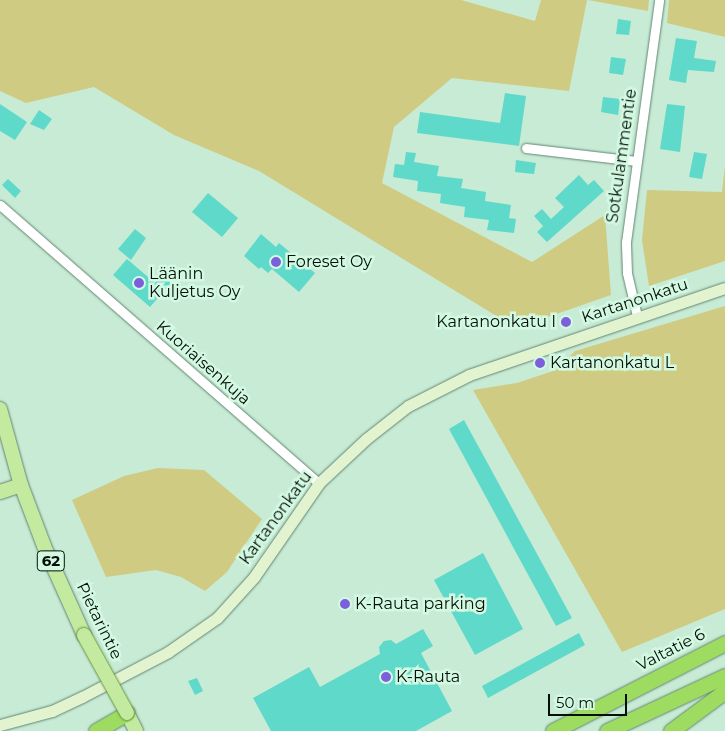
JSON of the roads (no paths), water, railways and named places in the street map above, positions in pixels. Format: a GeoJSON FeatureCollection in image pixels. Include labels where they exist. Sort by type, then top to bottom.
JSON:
{"type":"FeatureCollection","features":[{"type":"Feature","properties":{"kind":"highway","name":"Valtatie 6"},"geometry":{"type":"LineString","coordinates":[[553,731],[725,643]]}},
{"type":"Feature","properties":{"kind":"highway"},"geometry":{"type":"LineString","coordinates":[[607,731],[725,676]]}},
{"type":"Feature","properties":{"kind":"highway"},"geometry":{"type":"LineString","coordinates":[[671,731],[725,691]]}},
{"type":"Feature","properties":{"kind":"highway"},"geometry":{"type":"LineString","coordinates":[[96,731],[127,713]]}},
{"type":"Feature","properties":{"kind":"main road","name":"Kartanonkatu"},"geometry":{"type":"LineString","coordinates":[[0,725],[52,711],[82,697],[193,636],[230,605],[254,577],[320,483],[366,439],[408,406],[469,375],[637,316],[725,288]]}},
{"type":"Feature","properties":{"kind":"main road","name":"Pietarintie"},"geometry":{"type":"LineString","coordinates":[[0,410],[21,485],[44,546],[84,635],[136,731]]}},
{"type":"Feature","properties":{"kind":"main road"},"geometry":{"type":"LineString","coordinates":[[0,492],[21,485]]}},
{"type":"Feature","properties":{"kind":"street","name":"Sotkulammentie"},"geometry":{"type":"LineString","coordinates":[[637,316],[627,273],[626,242],[659,0]]}},
{"type":"Feature","properties":{"kind":"street"},"geometry":{"type":"LineString","coordinates":[[526,148],[636,160]]}},
{"type":"Feature","properties":{"kind":"street","name":"Kuoriaisenkuja"},"geometry":{"type":"LineString","coordinates":[[0,205],[320,483]]}},
{"type":"Feature","properties":{"kind":"place","name":"Foreset Oy"},"geometry":{"type":"Point","coordinates":[276,262]}},
{"type":"Feature","properties":{"kind":"place","name":"Läänin Kuljetus Oy"},"geometry":{"type":"Point","coordinates":[139,283]}},
{"type":"Feature","properties":{"kind":"place","name":"Kartanonkatu I"},"geometry":{"type":"Point","coordinates":[566,322]}},
{"type":"Feature","properties":{"kind":"place","name":"Kartanonkatu L"},"geometry":{"type":"Point","coordinates":[540,363]}},
{"type":"Feature","properties":{"kind":"place","name":"K-Rauta parking"},"geometry":{"type":"Point","coordinates":[345,604]}},
{"type":"Feature","properties":{"kind":"place","name":"K-Rauta"},"geometry":{"type":"Point","coordinates":[386,677]}}]}
